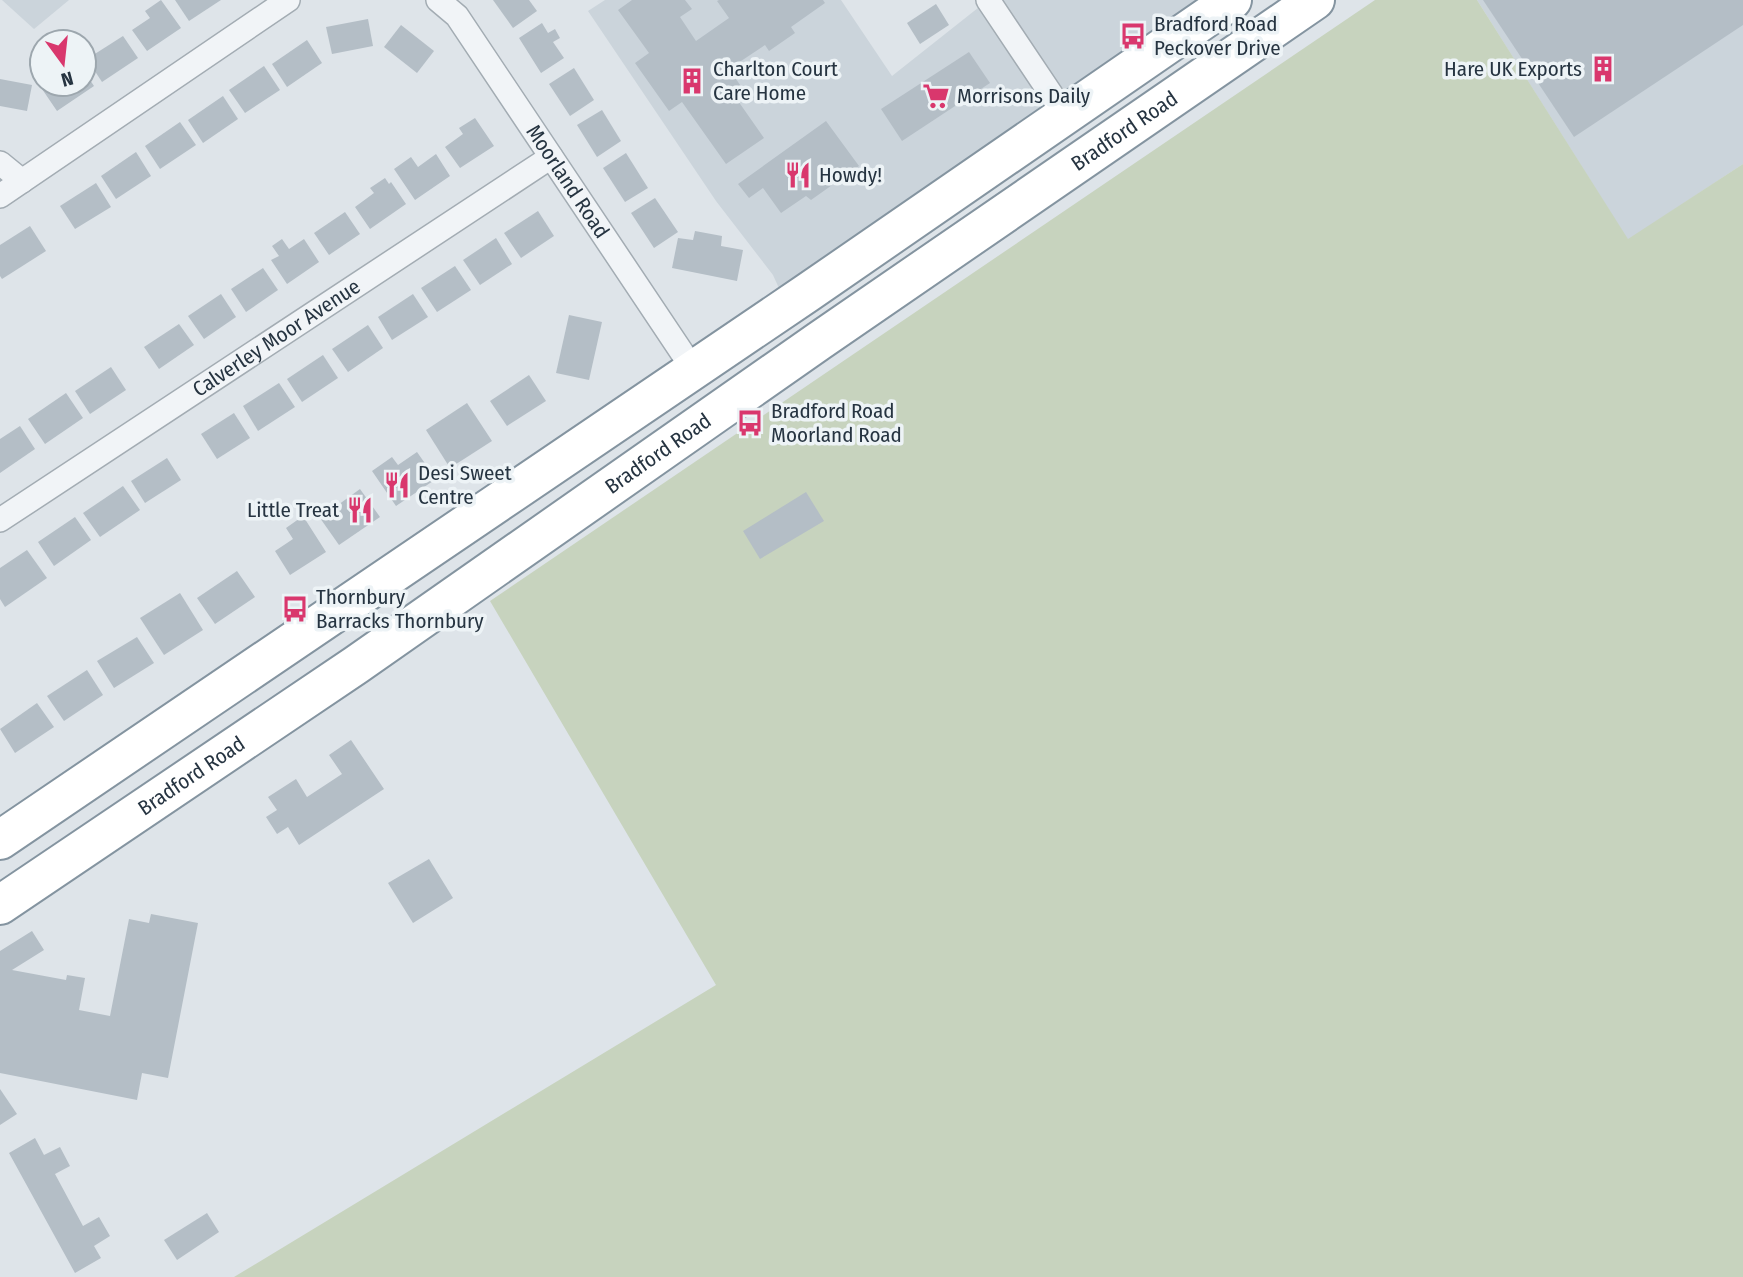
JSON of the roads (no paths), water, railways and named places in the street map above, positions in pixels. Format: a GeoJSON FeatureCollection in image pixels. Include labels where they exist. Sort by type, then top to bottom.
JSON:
{"type":"FeatureCollection","features":[{"type":"Feature","properties":{"kind":"highway"},"geometry":{"type":"LineString","coordinates":[[0,840],[1232,0]]}},
{"type":"Feature","properties":{"kind":"highway","name":"Bradford Road"},"geometry":{"type":"LineString","coordinates":[[0,905],[356,665],[808,349],[1315,0]]}},
{"type":"Feature","properties":{"kind":"street"},"geometry":{"type":"LineString","coordinates":[[0,196],[288,0]]}},
{"type":"Feature","properties":{"kind":"street","name":"Moorland Road"},"geometry":{"type":"LineString","coordinates":[[438,0],[457,16],[693,369]]}},
{"type":"Feature","properties":{"kind":"street"},"geometry":{"type":"LineString","coordinates":[[988,0],[1065,115]]}},
{"type":"Feature","properties":{"kind":"street","name":"Calverley Moor Avenue"},"geometry":{"type":"LineString","coordinates":[[0,520],[551,157]]}},
{"type":"Feature","properties":{"kind":"street"},"geometry":{"type":"LineString","coordinates":[[0,163],[22,181]]}},
{"type":"Feature","properties":{"kind":"place","name":"Bradford Road Peckover Drive"},"geometry":{"type":"Point","coordinates":[1133,36]}},
{"type":"Feature","properties":{"kind":"place","name":"Hare UK Exports"},"geometry":{"type":"Point","coordinates":[1603,69]}},
{"type":"Feature","properties":{"kind":"place","name":"Charlton Court Care Home"},"geometry":{"type":"Point","coordinates":[692,81]}},
{"type":"Feature","properties":{"kind":"place","name":"Morrisons Daily"},"geometry":{"type":"Point","coordinates":[936,96]}},
{"type":"Feature","properties":{"kind":"place","name":"Howdy!"},"geometry":{"type":"Point","coordinates":[798,175]}},
{"type":"Feature","properties":{"kind":"place","name":"Bradford Road Moorland Road"},"geometry":{"type":"Point","coordinates":[750,423]}},
{"type":"Feature","properties":{"kind":"place","name":"Desi Sweet Centre"},"geometry":{"type":"Point","coordinates":[397,485]}},
{"type":"Feature","properties":{"kind":"place","name":"Little Treat"},"geometry":{"type":"Point","coordinates":[360,510]}},
{"type":"Feature","properties":{"kind":"place","name":"Thornbury Barracks Thornbury"},"geometry":{"type":"Point","coordinates":[295,609]}}]}
